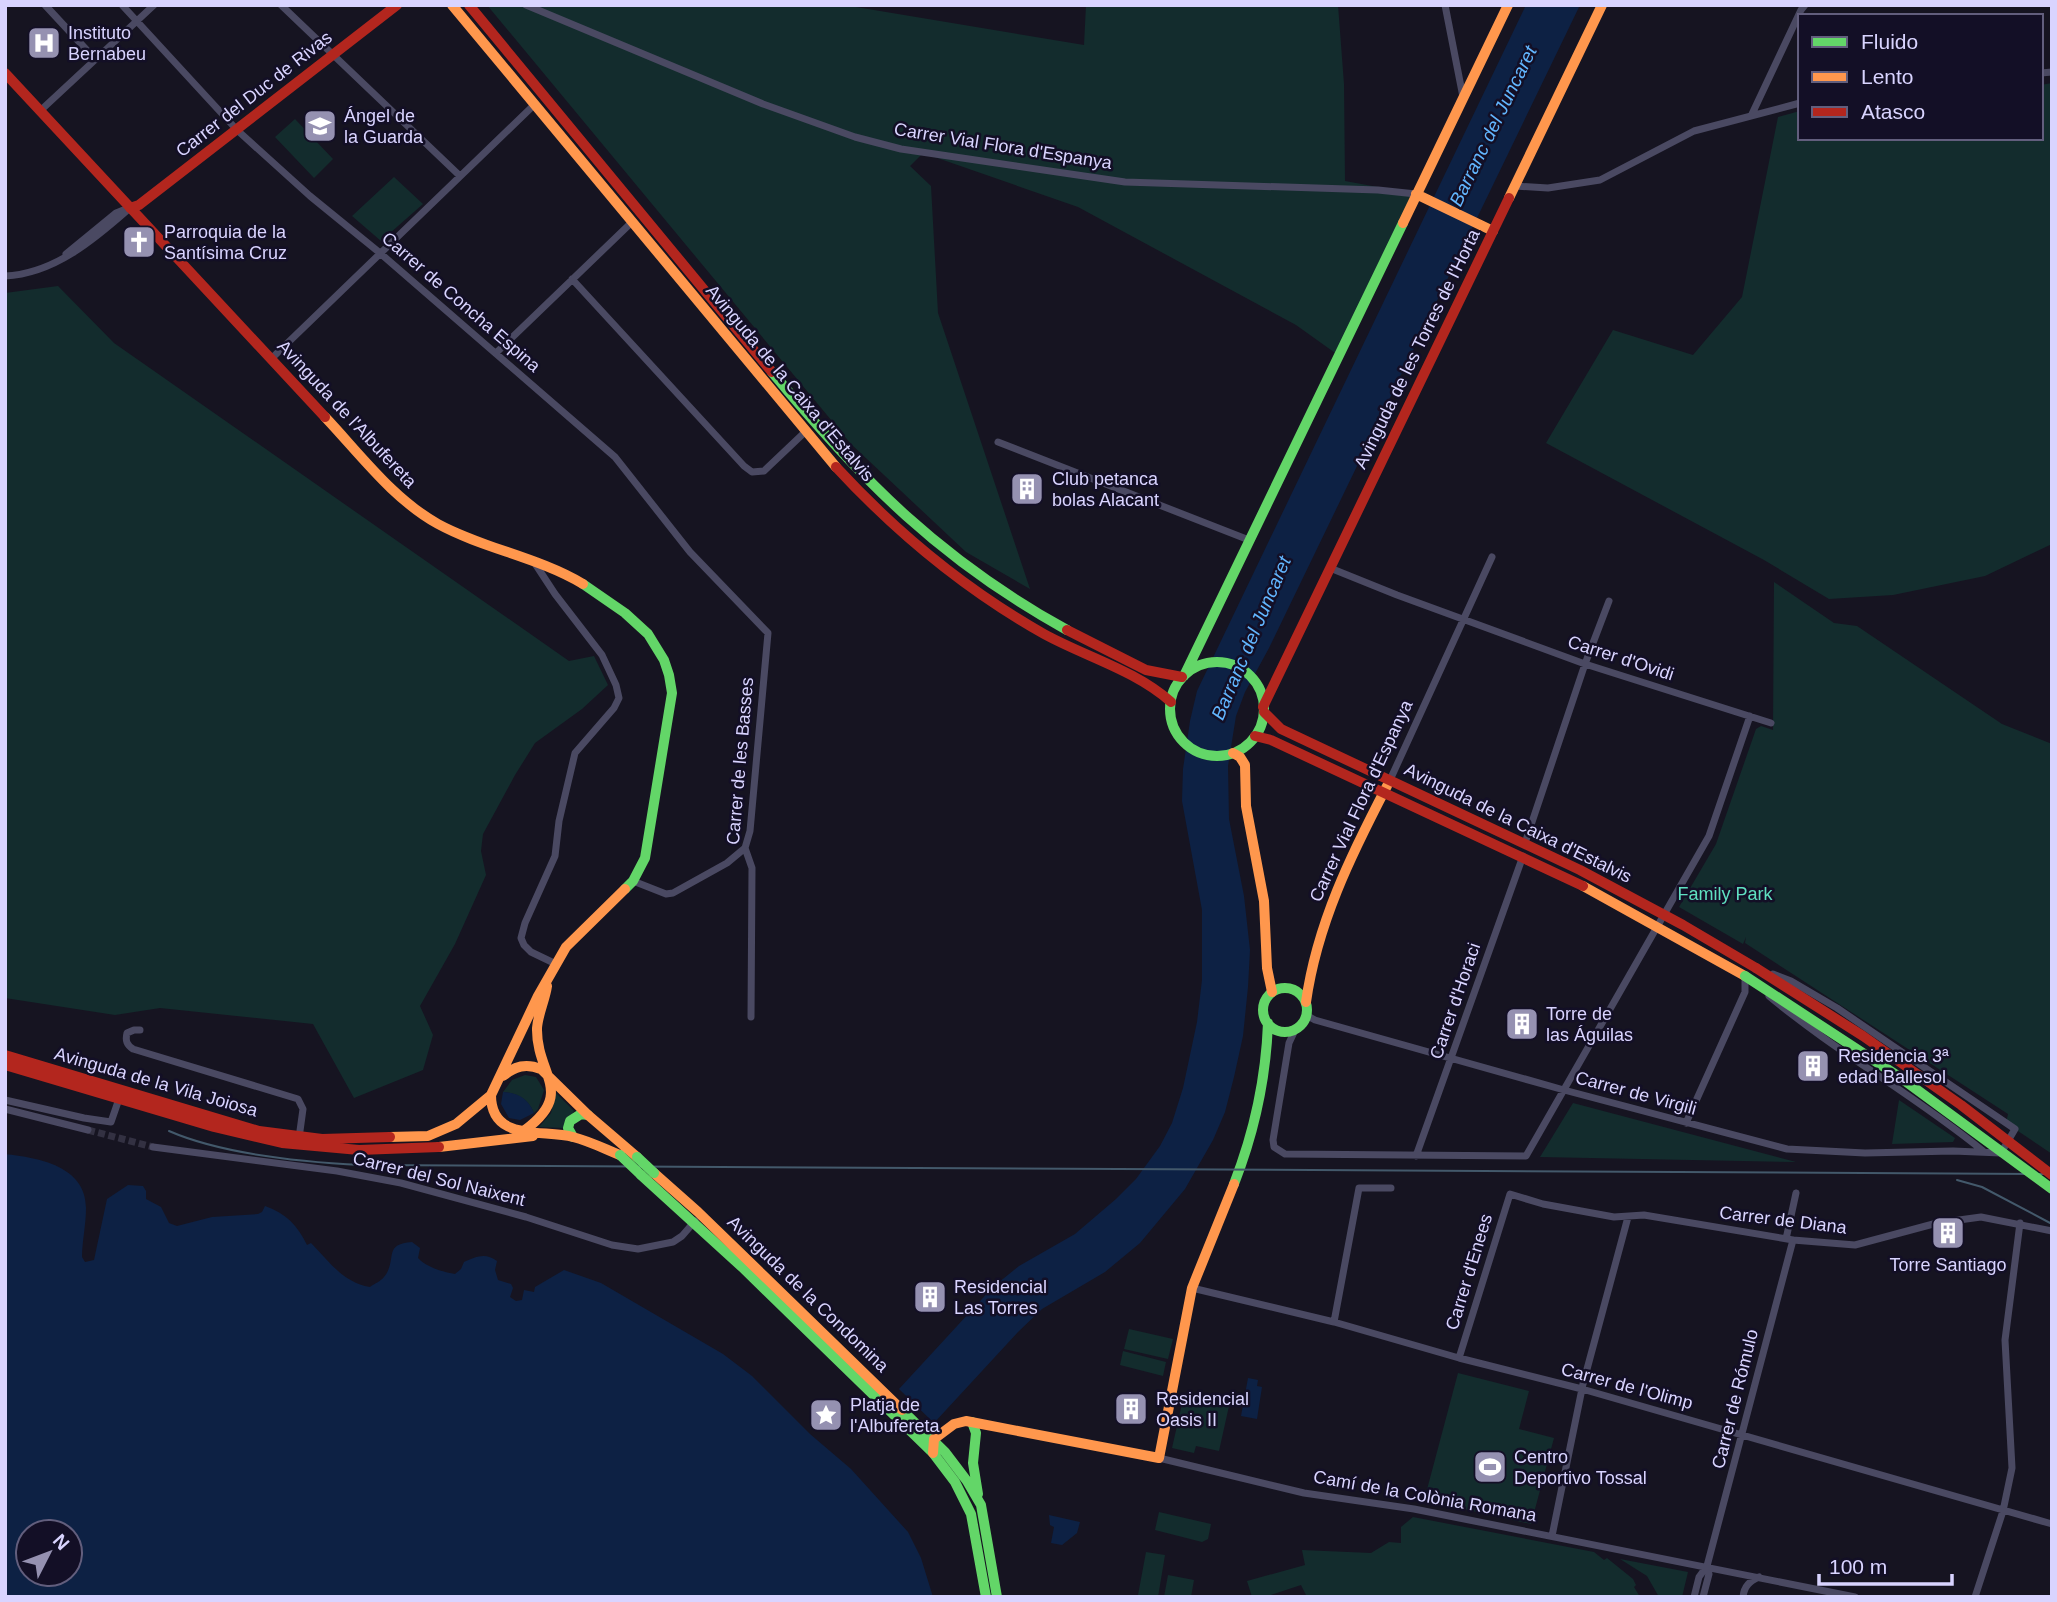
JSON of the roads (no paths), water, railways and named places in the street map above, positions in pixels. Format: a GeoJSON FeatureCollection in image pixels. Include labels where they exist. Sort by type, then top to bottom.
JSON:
{"type":"FeatureCollection","features":[{"type":"Feature","properties":{"kind":"main road","name":"Carrer del Duc de Rivas"},"geometry":{"type":"LineString","coordinates":[[130,208],[139,205],[397,5]]}},
{"type":"Feature","properties":{"kind":"main road","name":"Avinguda de la Caixa d'Estalvis"},"geometry":{"type":"LineString","coordinates":[[452,5],[838,472],[874,508],[925,554],[978,593],[1033,628],[1150,685],[1171,702]]}},
{"type":"Feature","properties":{"kind":"main road","name":"Avinguda de la Caixa d'Estalvis"},"geometry":{"type":"LineString","coordinates":[[468,5],[830,443],[883,499],[933,544],[1039,616],[1156,673],[1183,676]]}},
{"type":"Feature","properties":{"kind":"main road"},"geometry":{"type":"LineString","coordinates":[[1183,676],[1202,665],[1217,662],[1235,666],[1248,674],[1262,696],[1263,710],[1262,722],[1255,736],[1242,749],[1225,755],[1206,755],[1188,746],[1180,738],[1171,717],[1174,689],[1183,676],[1508,5]]}},
{"type":"Feature","properties":{"kind":"main road","name":"Avinguda de les Torres de l'Horta"},"geometry":{"type":"LineString","coordinates":[[1263,710],[1602,5]]}},
{"type":"Feature","properties":{"kind":"main road","name":"Avinguda de l'Albufereta"},"geometry":{"type":"LineString","coordinates":[[5,73],[412,508],[458,534],[559,571],[630,616],[653,638],[661,650],[671,676],[670,715],[649,846],[640,871],[633,881],[577,934],[556,964],[491,1095]]}},
{"type":"Feature","properties":{"kind":"main road","name":"Carrer Vial Flora d'Espanya"},"geometry":{"type":"LineString","coordinates":[[1416,194],[1493,231]]}},
{"type":"Feature","properties":{"kind":"main road","name":"Avinguda de la Caixa d'Estalvis"},"geometry":{"type":"LineString","coordinates":[[1263,710],[1281,729],[1525,843],[1665,915],[1756,968],[1863,1036],[1961,1105],[2052,1175]]}},
{"type":"Feature","properties":{"kind":"main road","name":"Avinguda de la Caixa d'Estalvis"},"geometry":{"type":"LineString","coordinates":[[1255,736],[1271,740],[1523,856],[1658,926],[1823,1023],[1893,1071],[2052,1189]]}},
{"type":"Feature","properties":{"kind":"main road"},"geometry":{"type":"LineString","coordinates":[[1233,753],[1240,757],[1245,765],[1246,807],[1264,901],[1272,992]]}},
{"type":"Feature","properties":{"kind":"main road","name":"Carrer Vial Flora d'Espanya"},"geometry":{"type":"LineString","coordinates":[[1306,1002],[1312,964],[1333,903],[1390,780]]}},
{"type":"Feature","properties":{"kind":"main road","name":"Avinguda de l'Albufereta"},"geometry":{"type":"LineString","coordinates":[[547,983],[537,1028],[549,1077]]}},
{"type":"Feature","properties":{"kind":"main road"},"geometry":{"type":"LineString","coordinates":[[1158,1458],[1192,1288],[1250,1136],[1267,1055],[1268,1023],[1263,1011],[1264,1005],[1272,992],[1283,988],[1297,991],[1306,1002],[1306,1015],[1296,1028],[1283,1031],[1268,1023]]}},
{"type":"Feature","properties":{"kind":"main road"},"geometry":{"type":"LineString","coordinates":[[1267,1055],[1283,1031]]}},
{"type":"Feature","properties":{"kind":"main road","name":"Avinguda de la Condomina"},"geometry":{"type":"LineString","coordinates":[[541,1048],[569,1094]]}},
{"type":"Feature","properties":{"kind":"main road","name":"Avinguda de la Vila Joiosa"},"geometry":{"type":"LineString","coordinates":[[5,1055],[120,1094]]}},
{"type":"Feature","properties":{"kind":"main road","name":"Avinguda de la Vila Joiosa"},"geometry":{"type":"LineString","coordinates":[[5,1065],[298,1141],[406,1151],[548,1133]]}},
{"type":"Feature","properties":{"kind":"main road"},"geometry":{"type":"LineString","coordinates":[[491,1095],[491,1105],[498,1120],[510,1129],[523,1130],[542,1118],[549,1109],[552,1087],[549,1077],[536,1067],[526,1066],[510,1070],[499,1080]]}},
{"type":"Feature","properties":{"kind":"main road","name":"Avinguda de la Condomina"},"geometry":{"type":"LineString","coordinates":[[549,1077],[654,1173],[696,1218],[927,1437],[967,1480],[981,1505],[997,1597]]}},
{"type":"Feature","properties":{"kind":"main road","name":"Avinguda de la Vila Joiosa"},"geometry":{"type":"LineString","coordinates":[[298,1141],[428,1136],[456,1124],[491,1095]]}},
{"type":"Feature","properties":{"kind":"main road"},"geometry":{"type":"LineString","coordinates":[[573,1137],[568,1128],[570,1121],[581,1114],[588,1115]]}},
{"type":"Feature","properties":{"kind":"main road","name":"Avinguda de la Condomina"},"geometry":{"type":"LineString","coordinates":[[523,1130],[573,1137],[620,1155],[696,1218]]}},
{"type":"Feature","properties":{"kind":"main road","name":"Avinguda de la Vila Joiosa"},"geometry":{"type":"LineString","coordinates":[[499,1140],[523,1130]]}},
{"type":"Feature","properties":{"kind":"main road"},"geometry":{"type":"LineString","coordinates":[[981,1505],[973,1463],[974,1427],[958,1422],[927,1437],[933,1452],[955,1482],[971,1514],[986,1597]]}},
{"type":"Feature","properties":{"kind":"main road","name":"Camí de la Colònia Romana"},"geometry":{"type":"LineString","coordinates":[[974,1427],[989,1426],[1158,1458]]}},
{"type":"Feature","properties":{"kind":"street"},"geometry":{"type":"LineString","coordinates":[[46,5],[95,59]]}},
{"type":"Feature","properties":{"kind":"street","name":"Carrer de Concha Espina"},"geometry":{"type":"LineString","coordinates":[[122,5],[237,130],[310,196],[380,253],[615,457],[690,552],[768,633]]}},
{"type":"Feature","properties":{"kind":"street"},"geometry":{"type":"LineString","coordinates":[[40,111],[155,5]]}},
{"type":"Feature","properties":{"kind":"street"},"geometry":{"type":"LineString","coordinates":[[281,5],[460,176]]}},
{"type":"Feature","properties":{"kind":"street","name":"Carrer Vial Flora d'Espanya"},"geometry":{"type":"LineString","coordinates":[[526,5],[763,104],[855,137],[901,149],[1125,182],[1358,189],[1416,194]]}},
{"type":"Feature","properties":{"kind":"street"},"geometry":{"type":"LineString","coordinates":[[1445,5],[1463,97]]}},
{"type":"Feature","properties":{"kind":"street"},"geometry":{"type":"LineString","coordinates":[[1752,114],[1798,16]]}},
{"type":"Feature","properties":{"kind":"street"},"geometry":{"type":"LineString","coordinates":[[1515,186],[1548,188],[1600,180],[1694,131],[1798,103]]}},
{"type":"Feature","properties":{"kind":"street"},"geometry":{"type":"LineString","coordinates":[[271,359],[534,104]]}},
{"type":"Feature","properties":{"kind":"street","name":"Carrer del Duc de Rivas"},"geometry":{"type":"LineString","coordinates":[[5,276],[27,274],[57,261],[116,213],[130,208]]}},
{"type":"Feature","properties":{"kind":"street"},"geometry":{"type":"LineString","coordinates":[[496,353],[632,222]]}},
{"type":"Feature","properties":{"kind":"street"},"geometry":{"type":"LineString","coordinates":[[572,279],[752,472],[765,471],[805,432]]}},
{"type":"Feature","properties":{"kind":"street"},"geometry":{"type":"LineString","coordinates":[[998,442],[1248,540]]}},
{"type":"Feature","properties":{"kind":"street","name":"Carrer Vial Flora d'Espanya"},"geometry":{"type":"LineString","coordinates":[[1390,780],[1492,557]]}},
{"type":"Feature","properties":{"kind":"street"},"geometry":{"type":"LineString","coordinates":[[534,561],[555,594],[602,655],[613,677],[619,698],[614,708],[575,753],[559,821],[555,856],[521,938],[531,952],[556,964]]}},
{"type":"Feature","properties":{"kind":"street"},"geometry":{"type":"LineString","coordinates":[[1330,568],[1464,619]]}},
{"type":"Feature","properties":{"kind":"street"},"geometry":{"type":"LineString","coordinates":[[1525,843],[1609,601]]}},
{"type":"Feature","properties":{"kind":"street","name":"Carrer d'Ovidi"},"geometry":{"type":"LineString","coordinates":[[1464,619],[1585,664],[1771,723]]}},
{"type":"Feature","properties":{"kind":"street","name":"Carrer de les Basses"},"geometry":{"type":"LineString","coordinates":[[751,1017],[752,868],[745,848],[750,831],[768,633]]}},
{"type":"Feature","properties":{"kind":"street"},"geometry":{"type":"LineString","coordinates":[[1296,1028],[1289,1043],[1273,1140],[1274,1147],[1284,1154],[1526,1156],[1709,836],[1750,716]]}},
{"type":"Feature","properties":{"kind":"street"},"geometry":{"type":"LineString","coordinates":[[633,881],[666,894],[673,893],[727,863],[745,848]]}},
{"type":"Feature","properties":{"kind":"street","name":"Carrer d'Horaci"},"geometry":{"type":"LineString","coordinates":[[1416,1156],[1523,856]]}},
{"type":"Feature","properties":{"kind":"street","name":"Avinguda de la Caixa d'Estalvis"},"geometry":{"type":"LineString","coordinates":[[1745,976],[1792,1015],[1933,1112],[1984,1152],[2001,1153],[2015,1129],[1837,1007],[1791,981],[1756,968]]}},
{"type":"Feature","properties":{"kind":"street"},"geometry":{"type":"LineString","coordinates":[[1686,1123],[1745,992],[1745,976]]}},
{"type":"Feature","properties":{"kind":"street","name":"Carrer de Virgili"},"geometry":{"type":"LineString","coordinates":[[1306,1015],[1315,1020],[1452,1059],[1787,1149],[1865,1153],[1984,1152]]}},
{"type":"Feature","properties":{"kind":"street","name":"Avinguda de la Vila Joiosa"},"geometry":{"type":"LineString","coordinates":[[140,1030],[127,1033],[128,1046],[133,1049],[298,1099],[303,1109],[298,1141]]}},
{"type":"Feature","properties":{"kind":"street"},"geometry":{"type":"LineString","coordinates":[[5,1100],[111,1122],[120,1094]]}},
{"type":"Feature","properties":{"kind":"street"},"geometry":{"type":"LineString","coordinates":[[5,1109],[88,1130]]}},
{"type":"Feature","properties":{"kind":"street"},"geometry":{"type":"LineString","coordinates":[[1965,1151],[1969,1140]]}},
{"type":"Feature","properties":{"kind":"street","name":"Carrer del Sol Naixent"},"geometry":{"type":"LineString","coordinates":[[153,1147],[323,1169],[393,1182],[526,1217],[612,1245],[638,1249],[673,1242],[696,1218]]}},
{"type":"Feature","properties":{"kind":"street"},"geometry":{"type":"LineString","coordinates":[[1334,1322],[1359,1188],[1391,1188]]}},
{"type":"Feature","properties":{"kind":"street","name":"Carrer de Rómulo"},"geometry":{"type":"LineString","coordinates":[[1707,1566],[1743,1435],[1789,1240],[1796,1193]]}},
{"type":"Feature","properties":{"kind":"street","name":"Carrer de Diana"},"geometry":{"type":"LineString","coordinates":[[1510,1195],[1586,1213],[1628,1217],[1644,1215],[1789,1240],[1855,1245],[1937,1223],[1981,1217],[2052,1231]]}},
{"type":"Feature","properties":{"kind":"street","name":"Carrer d'Enees"},"geometry":{"type":"LineString","coordinates":[[1459,1358],[1510,1195]]}},
{"type":"Feature","properties":{"kind":"street"},"geometry":{"type":"LineString","coordinates":[[1552,1536],[1582,1389],[1628,1217]]}},
{"type":"Feature","properties":{"kind":"street"},"geometry":{"type":"LineString","coordinates":[[1975,1597],[2003,1511],[2012,1468],[2005,1340],[2020,1223]]}},
{"type":"Feature","properties":{"kind":"street","name":"Carrer de l'Olimp"},"geometry":{"type":"LineString","coordinates":[[1192,1288],[1334,1322],[1459,1358],[1582,1389],[2052,1524]]}},
{"type":"Feature","properties":{"kind":"street","name":"Camí de la Colònia Romana"},"geometry":{"type":"LineString","coordinates":[[1158,1458],[1304,1493],[1414,1509],[1855,1597]]}},
{"type":"Feature","properties":{"kind":"street"},"geometry":{"type":"LineString","coordinates":[[1694,1597],[1699,1577],[1707,1566]]}},
{"type":"Feature","properties":{"kind":"street"},"geometry":{"type":"LineString","coordinates":[[1703,1597],[1709,1574],[1707,1566]]}},
{"type":"Feature","properties":{"kind":"street"},"geometry":{"type":"LineString","coordinates":[[1743,1597],[1750,1581],[1760,1577]]}},
{"type":"Feature","properties":{"kind":"water","name":"Barranc del Juncaret"},"geometry":{"type":"Polygon","coordinates":[[[1526,5],[1580,5],[1269,648],[1245,692],[1236,716],[1228,766],[1229,819],[1244,896],[1250,950],[1243,1036],[1225,1112],[1213,1140],[1185,1189],[1140,1243],[1105,1272],[1042,1309],[934,1423],[899,1389],[993,1287],[1019,1266],[1075,1234],[1116,1199],[1136,1179],[1160,1146],[1172,1123],[1183,1088],[1197,1022],[1202,980],[1202,910],[1182,801],[1183,769],[1197,691],[1526,5]]]}},
{"type":"Feature","properties":{"kind":"water"},"geometry":{"type":"Polygon","coordinates":[[[503,1092],[522,1097],[534,1113],[520,1120],[509,1118],[501,1104],[503,1092]]]}},
{"type":"Feature","properties":{"kind":"water"},"geometry":{"type":"Polygon","coordinates":[[[5,1154],[46,1162],[58,1167],[78,1182],[84,1194],[86,1208],[82,1257],[85,1262],[94,1260],[107,1199],[128,1185],[143,1186],[146,1199],[161,1207],[169,1223],[177,1226],[212,1217],[258,1214],[265,1206],[290,1221],[307,1245],[311,1243],[344,1276],[370,1287],[388,1271],[394,1249],[403,1243],[412,1242],[420,1248],[418,1258],[425,1264],[455,1274],[464,1262],[473,1258],[493,1258],[497,1261],[495,1270],[498,1280],[511,1284],[513,1288],[510,1297],[516,1301],[522,1300],[524,1290],[534,1292],[535,1287],[564,1270],[601,1283],[723,1354],[752,1376],[810,1434],[851,1469],[908,1532],[921,1558],[933,1597],[5,1597],[5,1154]]]}},
{"type":"Feature","properties":{"kind":"water"},"geometry":{"type":"Polygon","coordinates":[[[1248,1378],[1258,1380],[1257,1386],[1262,1387],[1257,1419],[1241,1416],[1248,1378]]]}},
{"type":"Feature","properties":{"kind":"water"},"geometry":{"type":"Polygon","coordinates":[[[1049,1515],[1080,1522],[1077,1533],[1062,1545],[1051,1543],[1054,1527],[1050,1525],[1049,1515]]]}},
{"type":"Feature","properties":{"kind":"tunnel"},"geometry":{"type":"LineString","coordinates":[[88,1130],[153,1147]]}},
{"type":"Feature","properties":{"kind":"tram line"},"geometry":{"type":"LineString","coordinates":[[169,1131],[238,1152],[362,1165],[2052,1174]]}},
{"type":"Feature","properties":{"kind":"tram line"},"geometry":{"type":"LineString","coordinates":[[1957,1180],[1982,1187],[2052,1224]]}},
{"type":"Feature","properties":{"kind":"place","name":"Instituto Bernabeu"},"geometry":{"type":"Point","coordinates":[44,43]}},
{"type":"Feature","properties":{"kind":"place","name":"Ángel de la Guarda"},"geometry":{"type":"Point","coordinates":[320,126]}},
{"type":"Feature","properties":{"kind":"place","name":"Parroquia de la Santísima Cruz"},"geometry":{"type":"Point","coordinates":[139,242]}},
{"type":"Feature","properties":{"kind":"place","name":"Club petanca bolas Alacant"},"geometry":{"type":"Point","coordinates":[1027,489]}},
{"type":"Feature","properties":{"kind":"place","name":"Torre de las Águilas"},"geometry":{"type":"Point","coordinates":[1522,1024]}},
{"type":"Feature","properties":{"kind":"place","name":"Residencia 3ª edad Ballesol"},"geometry":{"type":"Point","coordinates":[1813,1066]}},
{"type":"Feature","properties":{"kind":"place","name":"Torre Santiago"},"geometry":{"type":"Point","coordinates":[1948,1233]}},
{"type":"Feature","properties":{"kind":"place","name":"Residencial Las Torres"},"geometry":{"type":"Point","coordinates":[930,1297]}},
{"type":"Feature","properties":{"kind":"place","name":"Residencial Oasis II"},"geometry":{"type":"Point","coordinates":[1131,1409]}},
{"type":"Feature","properties":{"kind":"place","name":"Platja de l'Albufereta"},"geometry":{"type":"Point","coordinates":[826,1415]}},
{"type":"Feature","properties":{"kind":"place","name":"Centro Deportivo Tossal"},"geometry":{"type":"Point","coordinates":[1490,1467]}},
{"type":"Feature","properties":{"kind":"park label","name":"Family Park"},"geometry":{"type":"Point","coordinates":[1725,894]}}]}
